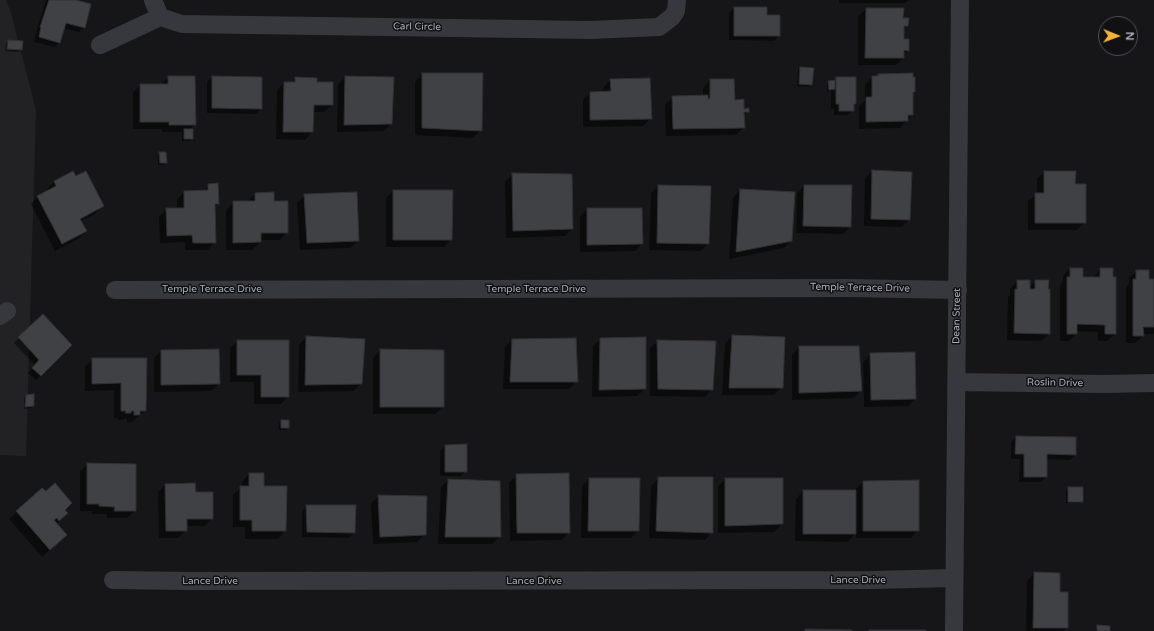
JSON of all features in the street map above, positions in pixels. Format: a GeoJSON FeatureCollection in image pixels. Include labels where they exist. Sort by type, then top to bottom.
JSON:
{"type":"FeatureCollection","features":[{"type":"Feature","properties":{"kind":"street"},"geometry":{"type":"LineString","coordinates":[[100,45],[160,18],[153,0]]}},
{"type":"Feature","properties":{"kind":"street","name":"Carl Circle"},"geometry":{"type":"LineString","coordinates":[[160,18],[182,24],[590,30],[659,27],[672,17],[676,11],[677,0]]}},
{"type":"Feature","properties":{"kind":"street","name":"Dean Street"},"geometry":{"type":"LineString","coordinates":[[954,631],[960,0]]}},
{"type":"Feature","properties":{"kind":"street","name":"Temple Terrace Drive"},"geometry":{"type":"LineString","coordinates":[[115,290],[847,288],[958,290]]}},
{"type":"Feature","properties":{"kind":"street","name":"Roslin Drive"},"geometry":{"type":"LineString","coordinates":[[957,382],[1154,384]]}},
{"type":"Feature","properties":{"kind":"street","name":"Lance Drive"},"geometry":{"type":"LineString","coordinates":[[113,580],[873,580],[954,578]]}},
{"type":"Feature","properties":{"kind":"shaded area"},"geometry":{"type":"Polygon","coordinates":[[[0,0],[6,0],[11,13],[36,110],[26,456],[0,455],[0,0]]]}},
{"type":"Feature","properties":{"kind":"building"},"geometry":{"type":"Polygon","coordinates":[[[49,0],[76,0],[91,4],[85,28],[66,23],[60,43],[39,37],[40,27],[49,0]]]}},
{"type":"Feature","properties":{"kind":"building"},"geometry":{"type":"Polygon","coordinates":[[[734,7],[767,7],[767,15],[780,15],[780,36],[734,36],[734,7]]]}},
{"type":"Feature","properties":{"kind":"building"},"geometry":{"type":"Polygon","coordinates":[[[866,8],[904,8],[903,18],[909,18],[908,26],[904,26],[904,39],[909,39],[909,51],[904,50],[904,58],[865,58],[866,8]]]}},
{"type":"Feature","properties":{"kind":"building"},"geometry":{"type":"Polygon","coordinates":[[[8,40],[23,41],[22,50],[7,49],[8,40]]]}},
{"type":"Feature","properties":{"kind":"building"},"geometry":{"type":"Polygon","coordinates":[[[800,67],[814,68],[812,85],[799,84],[800,67]]]}},
{"type":"Feature","properties":{"kind":"building"},"geometry":{"type":"Polygon","coordinates":[[[422,73],[483,73],[482,131],[422,128],[422,73]]]}},
{"type":"Feature","properties":{"kind":"building"},"geometry":{"type":"Polygon","coordinates":[[[913,73],[913,77],[915,77],[915,92],[913,92],[913,115],[908,115],[908,121],[866,122],[866,97],[872,97],[872,76],[878,76],[878,74],[913,73]]]}},
{"type":"Feature","properties":{"kind":"building"},"geometry":{"type":"Polygon","coordinates":[[[168,76],[195,76],[196,125],[169,125],[169,122],[140,122],[140,84],[168,84],[168,76]]]}},
{"type":"Feature","properties":{"kind":"building"},"geometry":{"type":"Polygon","coordinates":[[[212,76],[262,77],[262,109],[212,108],[212,76]]]}},
{"type":"Feature","properties":{"kind":"building"},"geometry":{"type":"Polygon","coordinates":[[[345,76],[394,77],[392,124],[344,125],[345,76]]]}},
{"type":"Feature","properties":{"kind":"building"},"geometry":{"type":"Polygon","coordinates":[[[295,77],[317,78],[317,82],[333,82],[333,105],[314,105],[313,132],[283,132],[284,82],[295,82],[295,77]]]}},
{"type":"Feature","properties":{"kind":"building"},"geometry":{"type":"Polygon","coordinates":[[[836,77],[856,77],[856,104],[854,104],[854,111],[839,111],[839,104],[836,104],[836,77]]]}},
{"type":"Feature","properties":{"kind":"building"},"geometry":{"type":"Polygon","coordinates":[[[650,78],[652,119],[590,120],[590,92],[611,91],[610,79],[650,78]]]}},
{"type":"Feature","properties":{"kind":"building"},"geometry":{"type":"Polygon","coordinates":[[[710,79],[734,79],[735,100],[744,99],[744,109],[749,108],[749,112],[744,112],[745,128],[673,129],[672,96],[708,95],[708,99],[710,98],[710,79]]]}},
{"type":"Feature","properties":{"kind":"building"},"geometry":{"type":"Polygon","coordinates":[[[835,80],[835,89],[829,90],[828,81],[835,80]]]}},
{"type":"Feature","properties":{"kind":"building"},"geometry":{"type":"Polygon","coordinates":[[[184,129],[193,129],[193,139],[184,139],[184,129]]]}},
{"type":"Feature","properties":{"kind":"building"},"geometry":{"type":"Polygon","coordinates":[[[159,152],[166,152],[167,163],[160,163],[159,152]]]}},
{"type":"Feature","properties":{"kind":"building"},"geometry":{"type":"Polygon","coordinates":[[[872,170],[912,172],[910,220],[871,219],[872,170]]]}},
{"type":"Feature","properties":{"kind":"building"},"geometry":{"type":"Polygon","coordinates":[[[73,171],[76,176],[86,171],[104,206],[80,219],[87,231],[62,244],[37,196],[56,186],[54,181],[73,171]]]}},
{"type":"Feature","properties":{"kind":"building"},"geometry":{"type":"Polygon","coordinates":[[[1044,171],[1076,171],[1075,184],[1086,184],[1086,223],[1035,223],[1035,193],[1044,193],[1044,171]]]}},
{"type":"Feature","properties":{"kind":"building"},"geometry":{"type":"Polygon","coordinates":[[[512,173],[572,174],[573,229],[513,231],[512,173]]]}},
{"type":"Feature","properties":{"kind":"building"},"geometry":{"type":"Polygon","coordinates":[[[218,183],[219,204],[215,204],[216,243],[193,243],[192,235],[167,236],[166,208],[184,208],[184,191],[208,190],[208,184],[218,183]]]}},
{"type":"Feature","properties":{"kind":"building"},"geometry":{"type":"Polygon","coordinates":[[[658,185],[711,186],[709,244],[657,243],[658,185]]]}},
{"type":"Feature","properties":{"kind":"building"},"geometry":{"type":"Polygon","coordinates":[[[804,185],[852,185],[851,227],[803,226],[804,185]]]}},
{"type":"Feature","properties":{"kind":"building"},"geometry":{"type":"Polygon","coordinates":[[[740,189],[795,192],[792,241],[736,252],[740,189]]]}},
{"type":"Feature","properties":{"kind":"building"},"geometry":{"type":"Polygon","coordinates":[[[393,190],[453,190],[452,240],[393,240],[393,190]]]}},
{"type":"Feature","properties":{"kind":"building"},"geometry":{"type":"Polygon","coordinates":[[[274,192],[274,201],[288,201],[288,233],[261,233],[261,242],[233,243],[233,201],[255,201],[255,193],[274,192]]]}},
{"type":"Feature","properties":{"kind":"building"},"geometry":{"type":"Polygon","coordinates":[[[357,192],[359,241],[307,243],[304,194],[357,192]]]}},
{"type":"Feature","properties":{"kind":"building"},"geometry":{"type":"Polygon","coordinates":[[[587,208],[642,208],[643,244],[587,245],[587,208]]]}},
{"type":"Feature","properties":{"kind":"building"},"geometry":{"type":"Polygon","coordinates":[[[1070,268],[1083,268],[1083,277],[1100,277],[1100,268],[1113,268],[1113,277],[1116,277],[1116,334],[1105,334],[1105,325],[1077,324],[1077,334],[1067,334],[1067,277],[1070,277],[1070,268]]]}},
{"type":"Feature","properties":{"kind":"building"},"geometry":{"type":"Polygon","coordinates":[[[1136,270],[1149,270],[1149,279],[1154,279],[1154,327],[1143,327],[1144,336],[1133,336],[1133,279],[1136,279],[1136,270]]]}},
{"type":"Feature","properties":{"kind":"building"},"geometry":{"type":"Polygon","coordinates":[[[1017,280],[1030,280],[1030,289],[1035,289],[1035,280],[1049,280],[1050,334],[1014,333],[1015,289],[1017,289],[1017,280]]]}},
{"type":"Feature","properties":{"kind":"building"},"geometry":{"type":"Polygon","coordinates":[[[43,314],[72,345],[41,376],[32,368],[39,360],[18,337],[43,314]]]}},
{"type":"Feature","properties":{"kind":"building"},"geometry":{"type":"Polygon","coordinates":[[[732,335],[785,337],[783,388],[729,388],[732,335]]]}},
{"type":"Feature","properties":{"kind":"building"},"geometry":{"type":"Polygon","coordinates":[[[306,336],[365,339],[362,384],[305,385],[306,336]]]}},
{"type":"Feature","properties":{"kind":"building"},"geometry":{"type":"Polygon","coordinates":[[[646,337],[646,389],[599,390],[600,338],[646,337]]]}},
{"type":"Feature","properties":{"kind":"building"},"geometry":{"type":"Polygon","coordinates":[[[576,338],[578,382],[510,382],[512,339],[576,338]]]}},
{"type":"Feature","properties":{"kind":"building"},"geometry":{"type":"Polygon","coordinates":[[[237,340],[289,340],[289,397],[261,397],[261,375],[237,375],[237,340]]]}},
{"type":"Feature","properties":{"kind":"building"},"geometry":{"type":"Polygon","coordinates":[[[657,340],[716,341],[713,390],[658,389],[657,340]]]}},
{"type":"Feature","properties":{"kind":"building"},"geometry":{"type":"Polygon","coordinates":[[[799,346],[859,346],[862,391],[799,393],[799,346]]]}},
{"type":"Feature","properties":{"kind":"building"},"geometry":{"type":"Polygon","coordinates":[[[219,349],[220,384],[161,385],[161,350],[219,349]]]}},
{"type":"Feature","properties":{"kind":"building"},"geometry":{"type":"Polygon","coordinates":[[[380,349],[444,350],[444,407],[380,407],[380,349]]]}},
{"type":"Feature","properties":{"kind":"building"},"geometry":{"type":"Polygon","coordinates":[[[915,352],[916,399],[871,400],[870,353],[915,352]]]}},
{"type":"Feature","properties":{"kind":"building"},"geometry":{"type":"Polygon","coordinates":[[[92,358],[147,358],[146,411],[140,411],[140,415],[134,415],[134,411],[131,411],[131,413],[125,413],[126,411],[121,411],[121,383],[92,384],[92,358]]]}},
{"type":"Feature","properties":{"kind":"building"},"geometry":{"type":"Polygon","coordinates":[[[34,394],[34,406],[25,407],[26,395],[34,394]]]}},
{"type":"Feature","properties":{"kind":"building"},"geometry":{"type":"Polygon","coordinates":[[[281,420],[289,420],[289,428],[281,428],[281,420]]]}},
{"type":"Feature","properties":{"kind":"building"},"geometry":{"type":"Polygon","coordinates":[[[1016,436],[1076,437],[1076,455],[1047,454],[1047,477],[1024,477],[1024,454],[1015,454],[1016,436]]]}},
{"type":"Feature","properties":{"kind":"building"},"geometry":{"type":"Polygon","coordinates":[[[467,444],[467,472],[445,472],[445,445],[467,444]]]}},
{"type":"Feature","properties":{"kind":"building"},"geometry":{"type":"Polygon","coordinates":[[[87,463],[136,464],[136,511],[114,511],[115,507],[99,506],[99,504],[87,504],[87,463]]]}},
{"type":"Feature","properties":{"kind":"building"},"geometry":{"type":"Polygon","coordinates":[[[249,473],[264,473],[264,486],[287,486],[286,531],[252,531],[252,520],[240,520],[240,486],[249,486],[249,473]]]}},
{"type":"Feature","properties":{"kind":"building"},"geometry":{"type":"Polygon","coordinates":[[[569,473],[570,533],[517,533],[516,474],[569,473]]]}},
{"type":"Feature","properties":{"kind":"building"},"geometry":{"type":"Polygon","coordinates":[[[658,477],[713,477],[713,533],[656,531],[658,477]]]}},
{"type":"Feature","properties":{"kind":"building"},"geometry":{"type":"Polygon","coordinates":[[[589,478],[640,478],[639,531],[588,531],[589,478]]]}},
{"type":"Feature","properties":{"kind":"building"},"geometry":{"type":"Polygon","coordinates":[[[725,478],[783,478],[783,524],[725,526],[725,478]]]}},
{"type":"Feature","properties":{"kind":"building"},"geometry":{"type":"Polygon","coordinates":[[[448,479],[500,481],[501,537],[445,537],[448,479]]]}},
{"type":"Feature","properties":{"kind":"building"},"geometry":{"type":"Polygon","coordinates":[[[919,480],[919,531],[863,531],[863,481],[919,480]]]}},
{"type":"Feature","properties":{"kind":"building"},"geometry":{"type":"Polygon","coordinates":[[[55,483],[72,503],[65,510],[68,513],[59,521],[57,518],[54,520],[67,535],[50,550],[16,511],[42,488],[46,491],[55,483]]]}},
{"type":"Feature","properties":{"kind":"building"},"geometry":{"type":"Polygon","coordinates":[[[195,483],[196,492],[213,492],[213,519],[187,519],[187,531],[166,531],[165,484],[195,483]]]}},
{"type":"Feature","properties":{"kind":"building"},"geometry":{"type":"Polygon","coordinates":[[[1068,487],[1083,487],[1083,502],[1068,502],[1068,487]]]}},
{"type":"Feature","properties":{"kind":"building"},"geometry":{"type":"Polygon","coordinates":[[[803,490],[856,490],[856,534],[803,534],[803,490]]]}},
{"type":"Feature","properties":{"kind":"building"},"geometry":{"type":"Polygon","coordinates":[[[378,495],[427,496],[426,535],[380,537],[378,495]]]}},
{"type":"Feature","properties":{"kind":"building"},"geometry":{"type":"Polygon","coordinates":[[[306,505],[356,505],[355,533],[307,532],[306,505]]]}},
{"type":"Feature","properties":{"kind":"building"},"geometry":{"type":"Polygon","coordinates":[[[1034,572],[1060,573],[1060,592],[1068,592],[1068,628],[1033,628],[1034,572]]]}},
{"type":"Feature","properties":{"kind":"building"},"geometry":{"type":"Polygon","coordinates":[[[1097,625],[1110,626],[1110,631],[1097,631],[1097,625]]]}},
{"type":"Feature","properties":{"kind":"building"},"geometry":{"type":"Polygon","coordinates":[[[805,629],[852,630],[852,631],[805,631],[805,629]]]}},
{"type":"Feature","properties":{"kind":"building"},"geometry":{"type":"Polygon","coordinates":[[[926,630],[926,631],[869,631],[926,630]]]}}]}
